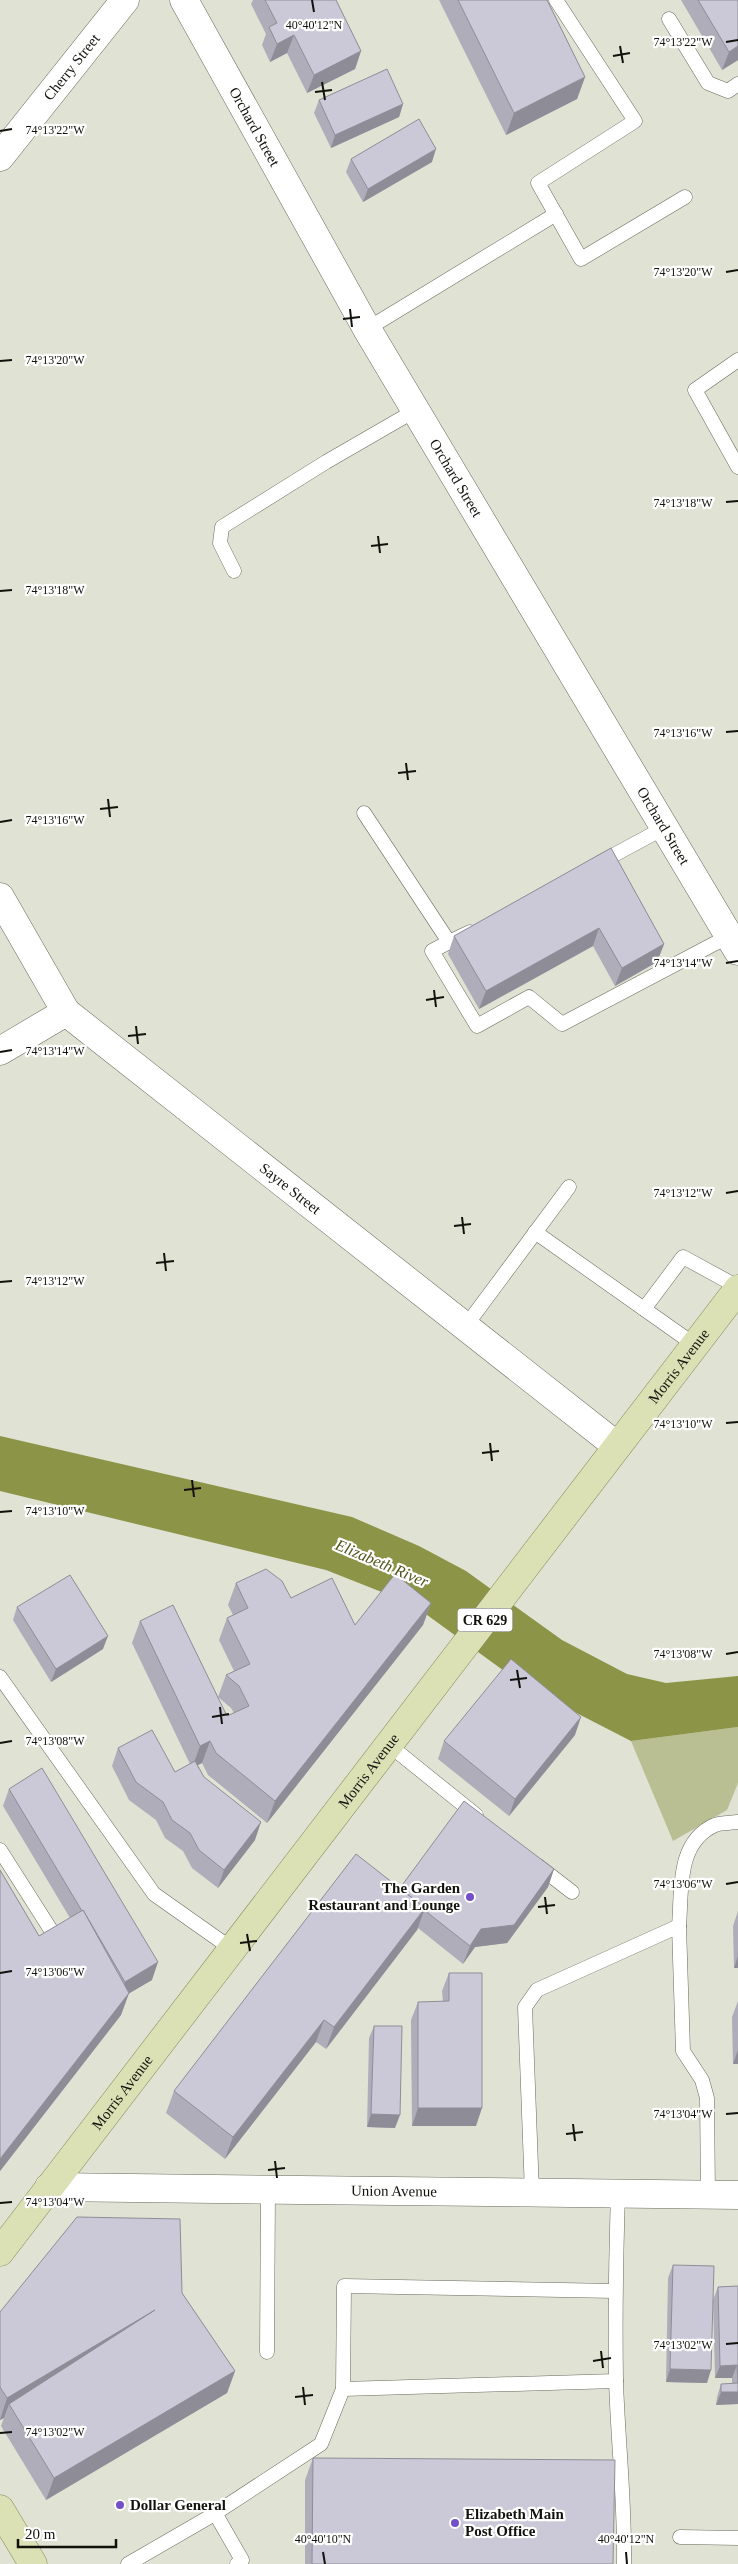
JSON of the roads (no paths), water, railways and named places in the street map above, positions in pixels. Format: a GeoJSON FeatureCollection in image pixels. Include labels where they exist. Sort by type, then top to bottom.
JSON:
{"type":"FeatureCollection","features":[{"type":"Feature","properties":{"kind":"main road","name":"Morris Avenue"},"geometry":{"type":"LineString","coordinates":[[0,2252],[738,1288]]}},
{"type":"Feature","properties":{"kind":"main road"},"geometry":{"type":"LineString","coordinates":[[0,2509],[25,2560]]}},
{"type":"Feature","properties":{"kind":"street","name":"Cherry Street"},"geometry":{"type":"LineString","coordinates":[[0,157],[125,0]]}},
{"type":"Feature","properties":{"kind":"street","name":"Orchard Street"},"geometry":{"type":"LineString","coordinates":[[184,0],[367,328],[734,944]]}},
{"type":"Feature","properties":{"kind":"street","name":"Sayre Street"},"geometry":{"type":"LineString","coordinates":[[0,897],[66,1012],[617,1446]]}},
{"type":"Feature","properties":{"kind":"street"},"geometry":{"type":"LineString","coordinates":[[0,1051],[66,1012]]}},
{"type":"Feature","properties":{"kind":"street","name":"Union Avenue"},"geometry":{"type":"LineString","coordinates":[[49,2187],[738,2195]]}},
{"type":"Feature","properties":{"kind":"lane"},"geometry":{"type":"LineString","coordinates":[[556,0],[635,121],[538,183],[582,259],[685,197]]}},
{"type":"Feature","properties":{"kind":"lane"},"geometry":{"type":"LineString","coordinates":[[669,19],[708,83],[728,91],[738,84]]}},
{"type":"Feature","properties":{"kind":"lane"},"geometry":{"type":"LineString","coordinates":[[367,328],[556,214]]}},
{"type":"Feature","properties":{"kind":"lane"},"geometry":{"type":"LineString","coordinates":[[738,360],[695,390],[738,467]]}},
{"type":"Feature","properties":{"kind":"lane"},"geometry":{"type":"LineString","coordinates":[[234,571],[220,543],[222,527],[326,462],[416,410]]}},
{"type":"Feature","properties":{"kind":"lane"},"geometry":{"type":"LineString","coordinates":[[364,813],[449,942]]}},
{"type":"Feature","properties":{"kind":"lane"},"geometry":{"type":"LineString","coordinates":[[587,870],[664,828]]}},
{"type":"Feature","properties":{"kind":"lane"},"geometry":{"type":"LineString","coordinates":[[484,925],[432,951],[477,1026],[529,998],[562,1024],[734,944]]}},
{"type":"Feature","properties":{"kind":"lane"},"geometry":{"type":"LineString","coordinates":[[465,1326],[569,1187]]}},
{"type":"Feature","properties":{"kind":"lane"},"geometry":{"type":"LineString","coordinates":[[536,1232],[695,1345]]}},
{"type":"Feature","properties":{"kind":"lane"},"geometry":{"type":"LineString","coordinates":[[644,1309],[683,1257],[738,1288]]}},
{"type":"Feature","properties":{"kind":"lane"},"geometry":{"type":"LineString","coordinates":[[0,1677],[154,1894],[232,1949]]}},
{"type":"Feature","properties":{"kind":"lane"},"geometry":{"type":"LineString","coordinates":[[389,1745],[488,1825]]}},
{"type":"Feature","properties":{"kind":"lane"},"geometry":{"type":"LineString","coordinates":[[708,2195],[707,2098],[702,2080],[683,2051],[679,1926],[685,1857],[695,1839],[715,1825],[738,1822]]}},
{"type":"Feature","properties":{"kind":"lane"},"geometry":{"type":"LineString","coordinates":[[0,1850],[56,1938]]}},
{"type":"Feature","properties":{"kind":"lane"},"geometry":{"type":"LineString","coordinates":[[526,1856],[572,1892]]}},
{"type":"Feature","properties":{"kind":"lane"},"geometry":{"type":"LineString","coordinates":[[532,2193],[524,2007],[537,1990],[679,1926]]}},
{"type":"Feature","properties":{"kind":"lane"},"geometry":{"type":"LineString","coordinates":[[268,2190],[268,2352]]}},
{"type":"Feature","properties":{"kind":"lane"},"geometry":{"type":"LineString","coordinates":[[618,2194],[615,2291],[616,2381],[624,2524],[624,2564]]}},
{"type":"Feature","properties":{"kind":"lane"},"geometry":{"type":"LineString","coordinates":[[128,2564],[215,2513],[321,2444],[343,2388],[344,2286],[615,2291]]}},
{"type":"Feature","properties":{"kind":"lane"},"geometry":{"type":"LineString","coordinates":[[343,2388],[616,2381]]}},
{"type":"Feature","properties":{"kind":"lane"},"geometry":{"type":"LineString","coordinates":[[215,2513],[242,2560],[237,2564]]}},
{"type":"Feature","properties":{"kind":"lane"},"geometry":{"type":"LineString","coordinates":[[680,2537],[738,2538]]}},
{"type":"Feature","properties":{"kind":"water","name":"Elizabeth River"},"geometry":{"type":"Polygon","coordinates":[[[0,1436],[352,1517],[419,1546],[466,1571],[562,1640],[627,1674],[666,1683],[738,1676],[738,1727],[631,1741],[526,1687],[412,1604],[326,1570],[0,1491],[0,1436]]]}},
{"type":"Feature","properties":{"kind":"place","name":"The Garden Restaurant and Lounge"},"geometry":{"type":"Point","coordinates":[470,1897]}},
{"type":"Feature","properties":{"kind":"place","name":"Dollar General"},"geometry":{"type":"Point","coordinates":[120,2505]}},
{"type":"Feature","properties":{"kind":"place","name":"Elizabeth Main Post Office"},"geometry":{"type":"Point","coordinates":[455,2523]}}]}
